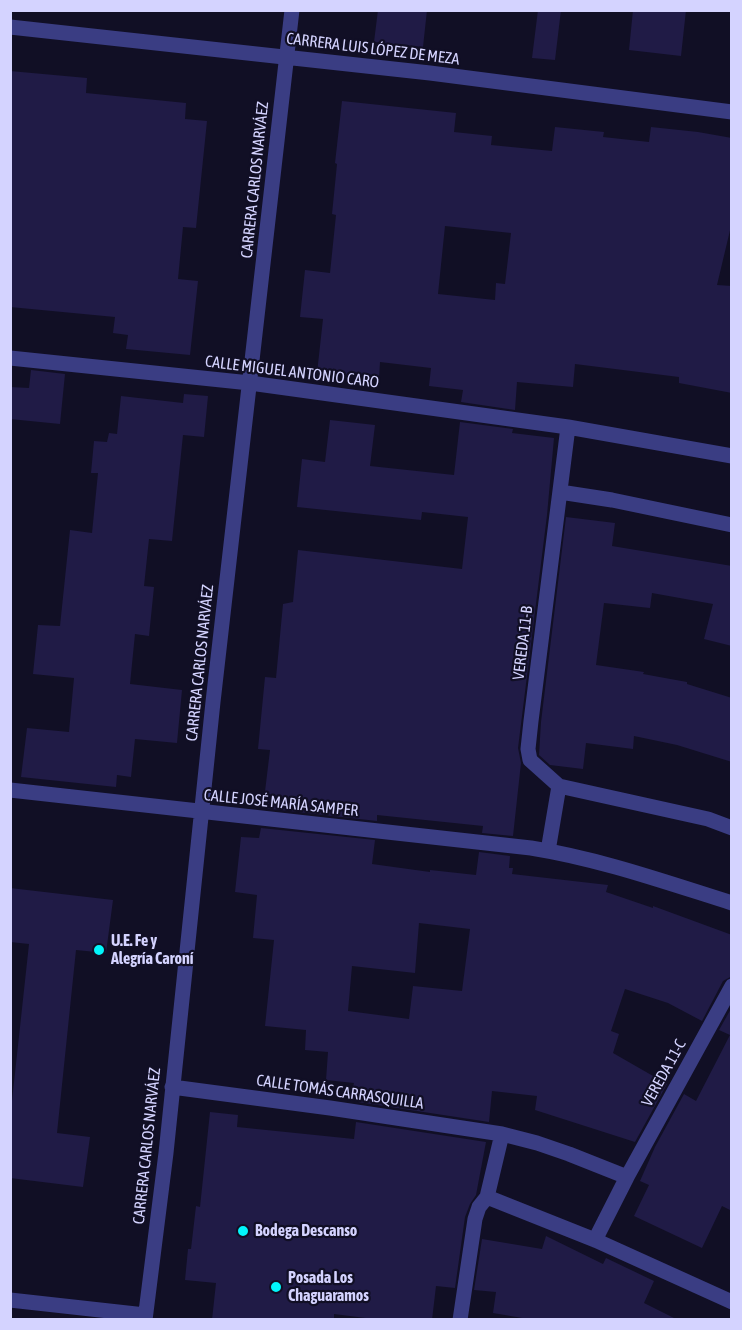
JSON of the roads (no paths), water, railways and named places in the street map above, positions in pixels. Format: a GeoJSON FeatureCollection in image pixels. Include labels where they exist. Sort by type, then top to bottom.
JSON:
{"type":"FeatureCollection","features":[{"type":"Feature","properties":{"kind":"street","name":"CARRERA CARLOS NARVÁEZ"},"geometry":{"type":"LineString","coordinates":[[145,1318],[292,10]]}},
{"type":"Feature","properties":{"kind":"street","name":"CARRERA LUIS LÓPEZ DE MEZA"},"geometry":{"type":"LineString","coordinates":[[10,27],[287,57],[732,112]]}},
{"type":"Feature","properties":{"kind":"street","name":"CALLE MIGUEL ANTONIO CARO"},"geometry":{"type":"LineString","coordinates":[[10,358],[250,383],[568,427],[732,456]]}},
{"type":"Feature","properties":{"kind":"street"},"geometry":{"type":"LineString","coordinates":[[568,427],[560,492],[732,525]]}},
{"type":"Feature","properties":{"kind":"street","name":"VEREDA 11-B"},"geometry":{"type":"LineString","coordinates":[[559,786],[530,760],[528,749],[560,492]]}},
{"type":"Feature","properties":{"kind":"street"},"geometry":{"type":"LineString","coordinates":[[548,851],[559,786],[708,819],[732,828]]}},
{"type":"Feature","properties":{"kind":"street","name":"CALLE JOSÉ MARÍA SAMPER"},"geometry":{"type":"LineString","coordinates":[[10,790],[548,851],[617,867],[732,903]]}},
{"type":"Feature","properties":{"kind":"street","name":"VEREDA 11-C"},"geometry":{"type":"LineString","coordinates":[[627,1177],[732,986]]}},
{"type":"Feature","properties":{"kind":"street","name":"CALLE TOMÁS CARRASQUILLA"},"geometry":{"type":"LineString","coordinates":[[172,1087],[502,1134],[569,1154],[627,1177]]}},
{"type":"Feature","properties":{"kind":"street"},"geometry":{"type":"LineString","coordinates":[[460,1320],[475,1220],[479,1207],[487,1197],[502,1134]]}},
{"type":"Feature","properties":{"kind":"street"},"geometry":{"type":"LineString","coordinates":[[595,1240],[627,1177]]}},
{"type":"Feature","properties":{"kind":"street"},"geometry":{"type":"LineString","coordinates":[[487,1197],[595,1240],[732,1302]]}},
{"type":"Feature","properties":{"kind":"street"},"geometry":{"type":"LineString","coordinates":[[10,1300],[145,1318]]}},
{"type":"Feature","properties":{"kind":"place","name":"U.E. Fe y Alegría Caroní"},"geometry":{"type":"Point","coordinates":[99,950]}},
{"type":"Feature","properties":{"kind":"place","name":"Bodega Descanso"},"geometry":{"type":"Point","coordinates":[243,1231]}},
{"type":"Feature","properties":{"kind":"place","name":"Posada Los Chaguaramos"},"geometry":{"type":"Point","coordinates":[276,1287]}}]}
